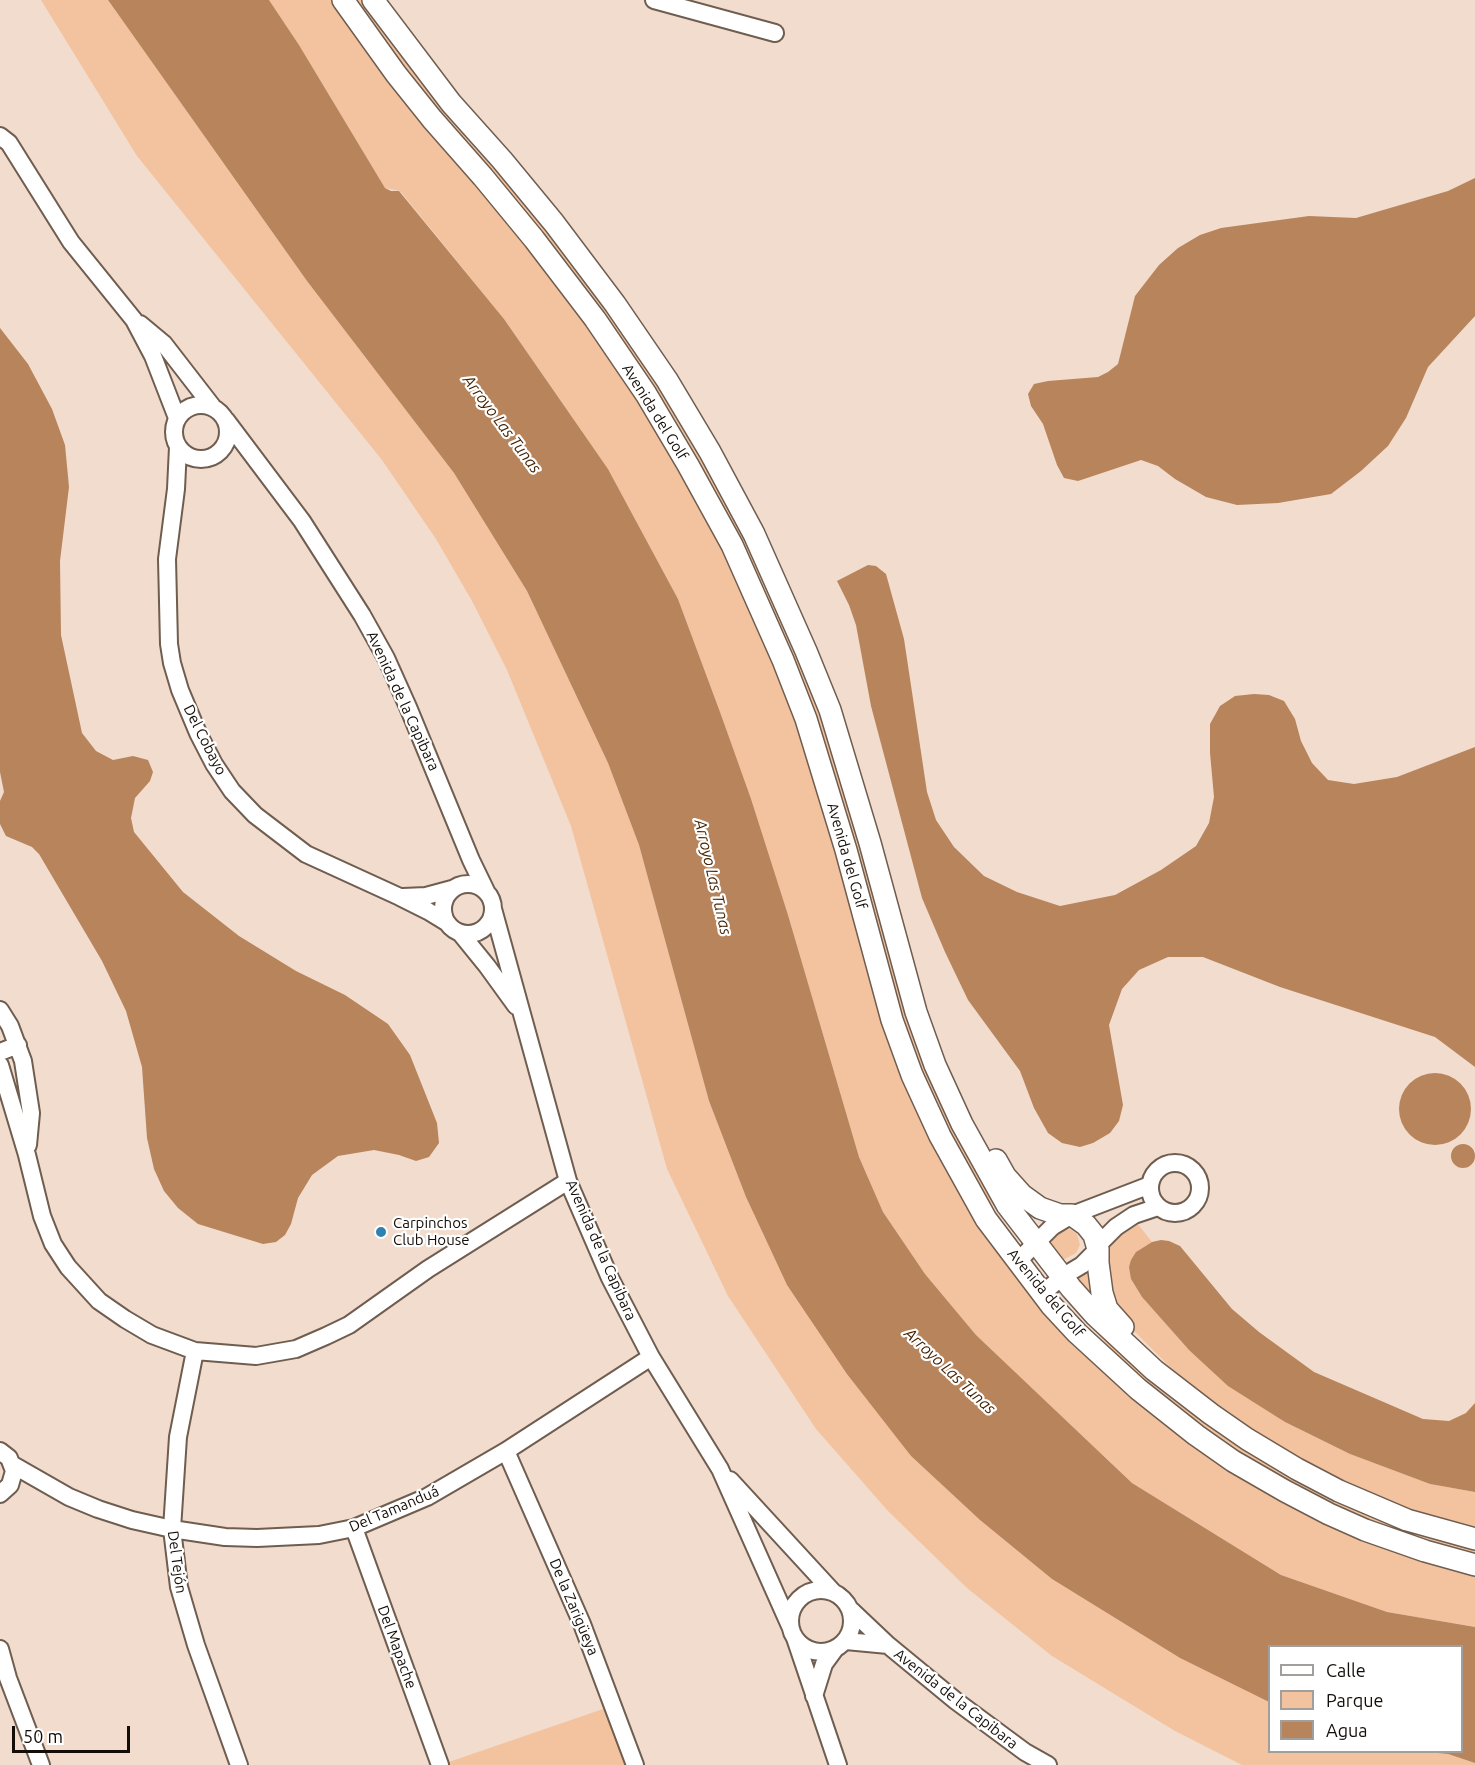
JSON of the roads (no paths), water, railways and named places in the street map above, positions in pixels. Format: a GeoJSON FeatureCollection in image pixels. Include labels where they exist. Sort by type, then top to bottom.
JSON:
{"type":"FeatureCollection","features":[{"type":"Feature","properties":{"kind":"street","name":"Avenida del Golf"},"geometry":{"type":"LineString","coordinates":[[343,0],[424,110],[534,239],[595,319],[646,394],[732,545],[783,660],[806,719],[846,850],[892,1020],[912,1075],[940,1136],[986,1219],[1077,1333],[1138,1389],[1233,1461],[1285,1491],[1347,1522],[1425,1551],[1475,1565]]}},
{"type":"Feature","properties":{"kind":"street","name":"Avenida del Golf"},"geometry":{"type":"LineString","coordinates":[[373,0],[451,103],[554,223],[615,304],[667,380],[710,452],[754,534],[830,710],[870,843],[916,1012],[935,1065],[962,1124],[1007,1205],[1062,1277],[1095,1315],[1154,1370],[1211,1414],[1297,1469],[1340,1491],[1407,1520],[1475,1539]]}},
{"type":"Feature","properties":{"kind":"street"},"geometry":{"type":"LineString","coordinates":[[654,0],[775,33]]}},
{"type":"Feature","properties":{"kind":"street","name":"Avenida de la Capibara"},"geometry":{"type":"LineString","coordinates":[[0,136],[9,143],[71,243],[134,320],[153,356],[177,418],[174,433],[178,447]]}},
{"type":"Feature","properties":{"kind":"street","name":"Avenida de la Capibara"},"geometry":{"type":"LineString","coordinates":[[134,320],[164,344],[258,461],[302,521],[362,615],[386,658],[441,783],[471,860],[490,896],[568,1181],[610,1278],[651,1357],[720,1469],[792,1632],[800,1645],[817,1652],[840,1645],[888,1645]]}},
{"type":"Feature","properties":{"kind":"street"},"geometry":{"type":"LineString","coordinates":[[177,418],[182,412],[196,404],[212,406]]}},
{"type":"Feature","properties":{"kind":"street"},"geometry":{"type":"LineString","coordinates":[[176,489],[190,471],[205,459],[218,454],[222,449],[228,435],[226,420]]}},
{"type":"Feature","properties":{"kind":"street"},"geometry":{"type":"LineString","coordinates":[[178,447],[190,457],[205,459]]}},
{"type":"Feature","properties":{"kind":"street","name":"Del Cobayo"},"geometry":{"type":"LineString","coordinates":[[178,447],[176,489],[167,559],[169,644],[180,690],[214,764],[232,791],[255,815],[289,843],[306,854],[400,897],[446,922]]}},
{"type":"Feature","properties":{"kind":"street"},"geometry":{"type":"LineString","coordinates":[[222,449],[258,461]]}},
{"type":"Feature","properties":{"kind":"street"},"geometry":{"type":"LineString","coordinates":[[446,922],[443,915],[444,901],[471,860]]}},
{"type":"Feature","properties":{"kind":"street"},"geometry":{"type":"LineString","coordinates":[[456,886],[475,884],[486,891]]}},
{"type":"Feature","properties":{"kind":"street","name":"Del Cobayo"},"geometry":{"type":"LineString","coordinates":[[400,897],[426,896],[456,886]]}},
{"type":"Feature","properties":{"kind":"street"},"geometry":{"type":"LineString","coordinates":[[461,934],[476,933],[483,929],[489,923],[493,909]]}},
{"type":"Feature","properties":{"kind":"street","name":"Avenida de la Capibara"},"geometry":{"type":"LineString","coordinates":[[446,922],[461,934],[488,966],[522,1014]]}},
{"type":"Feature","properties":{"kind":"street"},"geometry":{"type":"LineString","coordinates":[[0,1010],[10,1026],[23,1061],[30,1113],[27,1155]]}},
{"type":"Feature","properties":{"kind":"street"},"geometry":{"type":"LineString","coordinates":[[916,1012],[1005,1176],[1022,1195],[1040,1208],[1060,1215],[1072,1215],[1086,1225],[1094,1235],[1098,1249],[1102,1293],[1107,1309],[1115,1320],[1211,1414]]}},
{"type":"Feature","properties":{"kind":"street"},"geometry":{"type":"LineString","coordinates":[[0,1052],[18,1045]]}},
{"type":"Feature","properties":{"kind":"street"},"geometry":{"type":"LineString","coordinates":[[0,1065],[27,1155],[42,1216],[53,1244],[68,1267],[99,1300],[125,1319],[152,1335],[195,1351],[256,1356],[296,1349],[326,1336],[349,1325],[428,1269],[568,1181]]}},
{"type":"Feature","properties":{"kind":"street"},"geometry":{"type":"LineString","coordinates":[[1169,1163],[1179,1163],[1196,1172],[1201,1192],[1197,1201],[1190,1208],[1182,1213],[1172,1213],[1158,1207],[1150,1194],[1150,1185],[1153,1175],[1160,1168],[1169,1163]]}},
{"type":"Feature","properties":{"kind":"street"},"geometry":{"type":"LineString","coordinates":[[1018,1261],[1052,1227],[1072,1215],[1150,1185]]}},
{"type":"Feature","properties":{"kind":"street"},"geometry":{"type":"LineString","coordinates":[[1043,1293],[1062,1277],[1082,1265],[1116,1227],[1134,1215],[1158,1207]]}},
{"type":"Feature","properties":{"kind":"street","name":"Del Tejón"},"geometry":{"type":"LineString","coordinates":[[195,1351],[178,1437],[172,1529],[179,1587],[196,1646],[239,1765]]}},
{"type":"Feature","properties":{"kind":"street","name":"Del Tamanduá"},"geometry":{"type":"LineString","coordinates":[[0,1451],[9,1458],[13,1465],[69,1497],[132,1520],[205,1535],[257,1538],[319,1535],[354,1528],[427,1497],[506,1451],[651,1357]]}},
{"type":"Feature","properties":{"kind":"street","name":"De la Zarigüeya"},"geometry":{"type":"LineString","coordinates":[[506,1451],[582,1624],[635,1765]]}},
{"type":"Feature","properties":{"kind":"street"},"geometry":{"type":"LineString","coordinates":[[5,1489],[13,1478],[13,1465]]}},
{"type":"Feature","properties":{"kind":"street","name":"Avenida de la Capibara"},"geometry":{"type":"LineString","coordinates":[[720,1469],[833,1592],[840,1596],[851,1610],[888,1645],[1029,1758],[1048,1765]]}},
{"type":"Feature","properties":{"kind":"street"},"geometry":{"type":"LineString","coordinates":[[5,1489],[25,1480],[38,1479]]}},
{"type":"Feature","properties":{"kind":"street","name":"Del Mapache"},"geometry":{"type":"LineString","coordinates":[[354,1528],[440,1765]]}},
{"type":"Feature","properties":{"kind":"street"},"geometry":{"type":"LineString","coordinates":[[833,1592],[811,1591],[794,1604],[790,1615],[792,1632],[838,1765]]}},
{"type":"Feature","properties":{"kind":"street"},"geometry":{"type":"LineString","coordinates":[[814,1696],[824,1664],[851,1631],[851,1610]]}},
{"type":"Feature","properties":{"kind":"street"},"geometry":{"type":"LineString","coordinates":[[0,1649],[8,1678],[41,1765]]}},
{"type":"Feature","properties":{"kind":"water","name":"Arroyo Las Tunas"},"geometry":{"type":"Polygon","coordinates":[[[108,0],[269,0],[299,45],[385,188],[399,191],[504,319],[608,469],[678,599],[720,712],[788,915],[859,1157],[883,1212],[925,1274],[976,1335],[1132,1483],[1281,1575],[1387,1612],[1475,1627],[1475,1763],[1448,1754],[1437,1753],[1463,1753],[1463,1645],[1268,1645],[1268,1702],[1180,1658],[1052,1579],[980,1520],[911,1456],[847,1374],[787,1285],[746,1197],[709,1101],[639,845],[608,763],[527,591],[454,473],[307,281],[108,0]]]}},
{"type":"Feature","properties":{"kind":"water"},"geometry":{"type":"Polygon","coordinates":[[[1475,178],[1475,316],[1428,367],[1406,418],[1388,446],[1331,494],[1278,503],[1237,505],[1206,497],[1158,466],[1141,460],[1078,481],[1064,478],[1057,465],[1043,424],[1031,406],[1028,394],[1034,384],[1098,377],[1118,364],[1135,296],[1159,265],[1178,248],[1200,235],[1221,228],[1309,216],[1356,218],[1448,191],[1475,178]]]}},
{"type":"Feature","properties":{"kind":"water"},"geometry":{"type":"Polygon","coordinates":[[[0,328],[28,364],[52,409],[65,445],[69,487],[60,561],[61,635],[82,733],[96,751],[113,760],[133,756],[148,760],[153,772],[150,781],[135,798],[131,818],[134,832],[183,892],[239,936],[296,971],[345,995],[388,1024],[410,1055],[437,1123],[439,1143],[429,1157],[416,1161],[374,1150],[338,1156],[312,1175],[298,1198],[291,1224],[285,1235],[276,1242],[263,1244],[198,1224],[178,1208],[164,1191],[154,1169],[147,1138],[142,1067],[126,1011],[102,961],[39,854],[32,847],[6,836],[0,824],[0,801],[4,792],[0,772],[0,328]]]}},
{"type":"Feature","properties":{"kind":"water"},"geometry":{"type":"Polygon","coordinates":[[[868,565],[876,566],[886,574],[904,639],[927,792],[936,820],[954,847],[984,876],[1017,892],[1060,906],[1115,895],[1161,870],[1196,846],[1209,823],[1214,797],[1210,724],[1220,706],[1235,696],[1269,695],[1284,701],[1295,719],[1301,741],[1312,763],[1328,780],[1354,784],[1397,777],[1475,747],[1475,1067],[1435,1037],[1280,987],[1203,957],[1168,957],[1139,970],[1122,989],[1109,1025],[1123,1105],[1119,1121],[1110,1133],[1093,1143],[1080,1147],[1062,1143],[1048,1133],[1034,1108],[1020,1071],[968,1000],[922,898],[871,706],[856,625],[837,581],[868,565]]]}},
{"type":"Feature","properties":{"kind":"water"},"geometry":{"type":"Polygon","coordinates":[[[1435,1073],[1455,1079],[1465,1089],[1471,1109],[1465,1129],[1455,1139],[1435,1145],[1415,1139],[1405,1129],[1399,1109],[1405,1089],[1415,1079],[1435,1073]]]}},
{"type":"Feature","properties":{"kind":"water"},"geometry":{"type":"Polygon","coordinates":[[[1463,1144],[1471,1148],[1475,1156],[1471,1164],[1463,1168],[1455,1164],[1451,1156],[1455,1148],[1463,1144]]]}},
{"type":"Feature","properties":{"kind":"water"},"geometry":{"type":"Polygon","coordinates":[[[1161,1240],[1180,1246],[1232,1309],[1314,1372],[1423,1419],[1449,1421],[1466,1413],[1475,1403],[1475,1492],[1430,1484],[1350,1454],[1285,1422],[1228,1386],[1189,1350],[1142,1297],[1131,1279],[1129,1267],[1136,1252],[1152,1242],[1161,1240]]]}},
{"type":"Feature","properties":{"kind":"place","name":"Carpinchos Club House"},"geometry":{"type":"Point","coordinates":[381,1232]}}]}
